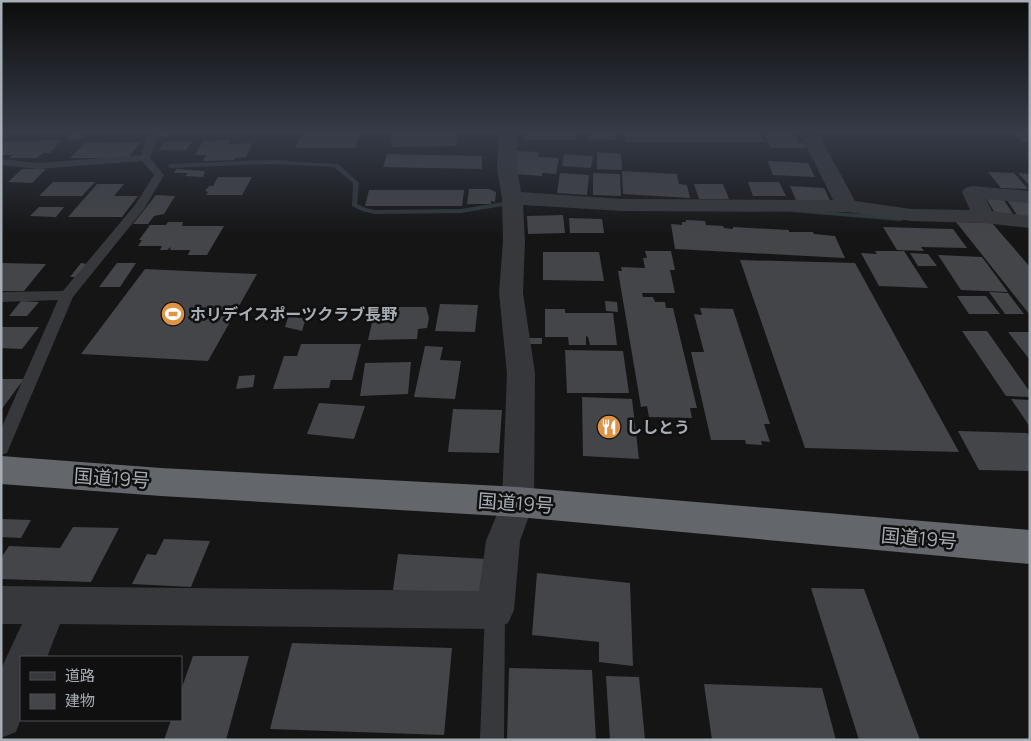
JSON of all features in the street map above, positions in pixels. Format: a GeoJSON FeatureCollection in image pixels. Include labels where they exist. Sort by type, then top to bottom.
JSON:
{"type":"FeatureCollection","features":[{"type":"Feature","properties":{"kind":"highway","name":"国道19号"},"geometry":{"type":"LineString","coordinates":[[1,470],[161,482],[518,502],[1030,547]]}},
{"type":"Feature","properties":{"kind":"street"},"geometry":{"type":"LineString","coordinates":[[1,605],[495,610],[503,540],[518,502],[521,373],[511,293],[514,241],[512,198],[507,166]]}},
{"type":"Feature","properties":{"kind":"street"},"geometry":{"type":"LineString","coordinates":[[826,166],[847,206]]}},
{"type":"Feature","properties":{"kind":"street"},"geometry":{"type":"LineString","coordinates":[[984,217],[972,192],[1030,197]]}},
{"type":"Feature","properties":{"kind":"street"},"geometry":{"type":"LineString","coordinates":[[512,198],[623,205],[847,206],[911,215],[984,217],[1030,222]]}},
{"type":"Feature","properties":{"kind":"street"},"geometry":{"type":"LineString","coordinates":[[27,656],[49,605]]}},
{"type":"Feature","properties":{"kind":"street"},"geometry":{"type":"LineString","coordinates":[[1,717],[20,672]]}},
{"type":"Feature","properties":{"kind":"lane"},"geometry":{"type":"LineString","coordinates":[[1,448],[67,295],[152,190],[159,175],[151,166]]}},
{"type":"Feature","properties":{"kind":"lane"},"geometry":{"type":"LineString","coordinates":[[1,297],[67,295]]}},
{"type":"Feature","properties":{"kind":"lane"},"geometry":{"type":"LineString","coordinates":[[492,740],[495,610]]}},
{"type":"Feature","properties":{"kind":"building"},"geometry":{"type":"Polygon","coordinates":[[[482,166],[482,169],[383,167],[482,166]]]}},
{"type":"Feature","properties":{"kind":"building"},"geometry":{"type":"Polygon","coordinates":[[[513,166],[558,166],[556,174],[542,173],[542,176],[515,174],[517,167],[513,166]]]}},
{"type":"Feature","properties":{"kind":"building"},"geometry":{"type":"Polygon","coordinates":[[[562,166],[591,166],[591,168],[562,166]]]}},
{"type":"Feature","properties":{"kind":"building"},"geometry":{"type":"Polygon","coordinates":[[[597,166],[622,166],[622,170],[597,169],[597,166]]]}},
{"type":"Feature","properties":{"kind":"building"},"geometry":{"type":"Polygon","coordinates":[[[770,166],[809,166],[815,177],[773,175],[770,166]]]}},
{"type":"Feature","properties":{"kind":"building"},"geometry":{"type":"Polygon","coordinates":[[[22,169],[46,169],[32,183],[8,182],[22,169]]]}},
{"type":"Feature","properties":{"kind":"building"},"geometry":{"type":"Polygon","coordinates":[[[176,169],[205,171],[203,177],[185,176],[188,173],[174,173],[176,169]]]}},
{"type":"Feature","properties":{"kind":"building"},"geometry":{"type":"Polygon","coordinates":[[[622,171],[677,174],[679,184],[687,185],[690,198],[623,194],[622,171]]]}},
{"type":"Feature","properties":{"kind":"building"},"geometry":{"type":"Polygon","coordinates":[[[988,172],[1014,173],[1028,189],[1001,188],[988,172]]]}},
{"type":"Feature","properties":{"kind":"building"},"geometry":{"type":"Polygon","coordinates":[[[560,173],[589,175],[587,195],[557,193],[560,173]]]}},
{"type":"Feature","properties":{"kind":"building"},"geometry":{"type":"Polygon","coordinates":[[[593,173],[620,174],[621,196],[593,195],[593,173]]]}},
{"type":"Feature","properties":{"kind":"building"},"geometry":{"type":"Polygon","coordinates":[[[1018,173],[1030,174],[1030,186],[1018,173]]]}},
{"type":"Feature","properties":{"kind":"building"},"geometry":{"type":"Polygon","coordinates":[[[218,177],[252,177],[242,195],[206,195],[208,192],[205,191],[209,186],[213,186],[218,177]]]}},
{"type":"Feature","properties":{"kind":"building"},"geometry":{"type":"Polygon","coordinates":[[[53,182],[95,182],[82,196],[39,196],[53,182]]]}},
{"type":"Feature","properties":{"kind":"building"},"geometry":{"type":"Polygon","coordinates":[[[748,182],[779,182],[786,196],[753,196],[748,182]]]}},
{"type":"Feature","properties":{"kind":"building"},"geometry":{"type":"Polygon","coordinates":[[[97,184],[124,184],[114,196],[138,196],[122,217],[68,217],[97,184]]]}},
{"type":"Feature","properties":{"kind":"building"},"geometry":{"type":"Polygon","coordinates":[[[694,184],[723,184],[729,199],[699,199],[694,184]]]}},
{"type":"Feature","properties":{"kind":"building"},"geometry":{"type":"Polygon","coordinates":[[[790,186],[824,188],[832,204],[797,202],[790,186]]]}},
{"type":"Feature","properties":{"kind":"building"},"geometry":{"type":"Polygon","coordinates":[[[469,189],[489,189],[496,192],[495,202],[491,201],[491,204],[467,204],[469,189]]]}},
{"type":"Feature","properties":{"kind":"building"},"geometry":{"type":"Polygon","coordinates":[[[369,190],[464,190],[462,206],[365,206],[369,190]]]}},
{"type":"Feature","properties":{"kind":"building"},"geometry":{"type":"Polygon","coordinates":[[[156,195],[175,196],[164,214],[154,216],[148,224],[133,224],[156,195]]]}},
{"type":"Feature","properties":{"kind":"building"},"geometry":{"type":"Polygon","coordinates":[[[986,198],[1004,200],[1013,214],[995,213],[986,198]]]}},
{"type":"Feature","properties":{"kind":"building"},"geometry":{"type":"Polygon","coordinates":[[[1007,200],[1030,203],[1030,217],[1017,215],[1007,200]]]}},
{"type":"Feature","properties":{"kind":"building"},"geometry":{"type":"Polygon","coordinates":[[[39,207],[64,207],[56,217],[30,216],[39,207]]]}},
{"type":"Feature","properties":{"kind":"building"},"geometry":{"type":"Polygon","coordinates":[[[563,215],[565,233],[528,234],[527,216],[563,215]]]}},
{"type":"Feature","properties":{"kind":"building"},"geometry":{"type":"Polygon","coordinates":[[[569,218],[602,219],[604,233],[570,233],[569,218]]]}},
{"type":"Feature","properties":{"kind":"building"},"geometry":{"type":"Polygon","coordinates":[[[686,220],[705,221],[706,225],[723,226],[724,228],[733,229],[733,227],[789,230],[789,232],[813,232],[814,234],[835,236],[845,258],[675,249],[671,224],[682,225],[682,222],[686,222],[686,220]]]}},
{"type":"Feature","properties":{"kind":"building"},"geometry":{"type":"Polygon","coordinates":[[[168,222],[183,222],[182,226],[224,226],[207,255],[188,255],[190,250],[170,250],[171,247],[167,250],[160,250],[162,246],[138,246],[142,240],[139,240],[150,225],[166,225],[168,222]]]}},
{"type":"Feature","properties":{"kind":"building"},"geometry":{"type":"Polygon","coordinates":[[[956,222],[992,223],[1030,267],[1030,315],[956,222]]]}},
{"type":"Feature","properties":{"kind":"building"},"geometry":{"type":"Polygon","coordinates":[[[883,227],[953,229],[967,248],[921,247],[924,251],[897,250],[883,227]]]}},
{"type":"Feature","properties":{"kind":"building"},"geometry":{"type":"Polygon","coordinates":[[[645,251],[671,251],[675,270],[670,270],[675,293],[642,293],[643,297],[653,297],[655,302],[665,302],[666,308],[673,308],[697,408],[690,408],[692,418],[649,417],[647,406],[641,407],[618,271],[622,271],[621,267],[645,268],[643,258],[647,258],[645,251]]]}},
{"type":"Feature","properties":{"kind":"building"},"geometry":{"type":"Polygon","coordinates":[[[875,251],[904,251],[928,288],[879,286],[861,253],[877,254],[875,251]]]}},
{"type":"Feature","properties":{"kind":"building"},"geometry":{"type":"Polygon","coordinates":[[[543,252],[599,252],[604,281],[543,280],[543,252]]]}},
{"type":"Feature","properties":{"kind":"building"},"geometry":{"type":"Polygon","coordinates":[[[910,253],[928,254],[937,266],[918,266],[910,253]]]}},
{"type":"Feature","properties":{"kind":"building"},"geometry":{"type":"Polygon","coordinates":[[[938,255],[982,257],[1008,292],[961,290],[938,255]]]}},
{"type":"Feature","properties":{"kind":"building"},"geometry":{"type":"Polygon","coordinates":[[[740,260],[855,263],[959,452],[805,448],[740,260]]]}},
{"type":"Feature","properties":{"kind":"building"},"geometry":{"type":"Polygon","coordinates":[[[1,263],[46,264],[24,291],[1,291],[1,263]]]}},
{"type":"Feature","properties":{"kind":"building"},"geometry":{"type":"Polygon","coordinates":[[[81,263],[88,264],[78,277],[70,277],[81,263]]]}},
{"type":"Feature","properties":{"kind":"building"},"geometry":{"type":"Polygon","coordinates":[[[117,263],[136,263],[120,287],[99,287],[117,263]]]}},
{"type":"Feature","properties":{"kind":"building","name":"ホリデイスポーツクラブ長野"},"geometry":{"type":"Polygon","coordinates":[[[145,269],[257,274],[208,361],[81,354],[145,269]]]}},
{"type":"Feature","properties":{"kind":"building"},"geometry":{"type":"Polygon","coordinates":[[[989,292],[1008,293],[1024,314],[1005,314],[989,292]]]}},
{"type":"Feature","properties":{"kind":"building"},"geometry":{"type":"Polygon","coordinates":[[[957,296],[986,296],[1000,314],[969,314],[957,296]]]}},
{"type":"Feature","properties":{"kind":"building"},"geometry":{"type":"Polygon","coordinates":[[[21,301],[39,302],[27,316],[9,316],[21,301]]]}},
{"type":"Feature","properties":{"kind":"building"},"geometry":{"type":"Polygon","coordinates":[[[605,301],[617,302],[618,312],[606,311],[605,301]]]}},
{"type":"Feature","properties":{"kind":"building"},"geometry":{"type":"Polygon","coordinates":[[[440,304],[478,305],[475,332],[435,331],[440,304]]]}},
{"type":"Feature","properties":{"kind":"building"},"geometry":{"type":"Polygon","coordinates":[[[388,307],[426,307],[429,318],[427,328],[418,329],[417,339],[368,340],[374,314],[387,313],[388,307]]]}},
{"type":"Feature","properties":{"kind":"building"},"geometry":{"type":"Polygon","coordinates":[[[700,308],[733,309],[770,424],[764,424],[770,442],[761,441],[762,445],[746,444],[745,440],[711,440],[691,352],[704,352],[694,314],[702,315],[700,308]]]}},
{"type":"Feature","properties":{"kind":"building"},"geometry":{"type":"Polygon","coordinates":[[[545,309],[565,309],[565,313],[613,313],[617,345],[590,345],[586,336],[586,345],[569,345],[568,337],[545,337],[545,309]]]}},
{"type":"Feature","properties":{"kind":"building"},"geometry":{"type":"Polygon","coordinates":[[[290,311],[300,311],[298,318],[306,318],[302,331],[285,327],[290,311]]]}},
{"type":"Feature","properties":{"kind":"building"},"geometry":{"type":"Polygon","coordinates":[[[1,327],[39,327],[22,349],[1,348],[1,327]]]}},
{"type":"Feature","properties":{"kind":"building"},"geometry":{"type":"Polygon","coordinates":[[[962,331],[987,331],[1030,392],[1030,397],[1006,396],[962,331]]]}},
{"type":"Feature","properties":{"kind":"building"},"geometry":{"type":"Polygon","coordinates":[[[1008,332],[1030,332],[1030,360],[1008,332]]]}},
{"type":"Feature","properties":{"kind":"building"},"geometry":{"type":"Polygon","coordinates":[[[527,338],[542,338],[542,344],[528,344],[527,338]]]}},
{"type":"Feature","properties":{"kind":"building"},"geometry":{"type":"Polygon","coordinates":[[[301,344],[361,344],[352,380],[331,380],[329,388],[273,389],[284,356],[297,356],[301,344]]]}},
{"type":"Feature","properties":{"kind":"building"},"geometry":{"type":"Polygon","coordinates":[[[425,346],[443,347],[440,360],[461,361],[455,399],[414,397],[425,346]]]}},
{"type":"Feature","properties":{"kind":"building"},"geometry":{"type":"Polygon","coordinates":[[[565,350],[623,351],[629,393],[567,393],[565,350]]]}},
{"type":"Feature","properties":{"kind":"building"},"geometry":{"type":"Polygon","coordinates":[[[411,362],[408,394],[360,396],[365,363],[411,362]]]}},
{"type":"Feature","properties":{"kind":"building"},"geometry":{"type":"Polygon","coordinates":[[[255,375],[253,387],[236,389],[239,376],[255,375]]]}},
{"type":"Feature","properties":{"kind":"building"},"geometry":{"type":"Polygon","coordinates":[[[1,379],[24,379],[1,410],[1,379]]]}},
{"type":"Feature","properties":{"kind":"building","name":"ししとう"},"geometry":{"type":"Polygon","coordinates":[[[582,397],[632,399],[639,459],[583,456],[582,397]]]}},
{"type":"Feature","properties":{"kind":"building"},"geometry":{"type":"Polygon","coordinates":[[[1011,399],[1030,400],[1030,427],[1011,399]]]}},
{"type":"Feature","properties":{"kind":"building"},"geometry":{"type":"Polygon","coordinates":[[[319,403],[365,406],[354,439],[307,434],[319,403]]]}},
{"type":"Feature","properties":{"kind":"building"},"geometry":{"type":"Polygon","coordinates":[[[453,409],[502,410],[499,453],[448,452],[453,409]]]}},
{"type":"Feature","properties":{"kind":"building"},"geometry":{"type":"Polygon","coordinates":[[[958,431],[1027,433],[1030,437],[1030,471],[979,470],[958,431]]]}},
{"type":"Feature","properties":{"kind":"building"},"geometry":{"type":"Polygon","coordinates":[[[1,519],[31,520],[21,538],[1,537],[1,519]]]}},
{"type":"Feature","properties":{"kind":"building"},"geometry":{"type":"Polygon","coordinates":[[[73,527],[119,528],[91,582],[1,579],[1,558],[9,546],[60,548],[73,527]]]}},
{"type":"Feature","properties":{"kind":"building"},"geometry":{"type":"Polygon","coordinates":[[[164,539],[210,541],[191,587],[132,584],[147,554],[156,555],[164,539]]]}},
{"type":"Feature","properties":{"kind":"building"},"geometry":{"type":"Polygon","coordinates":[[[398,554],[488,559],[484,592],[460,595],[393,590],[398,554]]]}},
{"type":"Feature","properties":{"kind":"building"},"geometry":{"type":"Polygon","coordinates":[[[537,573],[630,583],[633,666],[599,662],[599,642],[532,635],[537,573]]]}},
{"type":"Feature","properties":{"kind":"building"},"geometry":{"type":"Polygon","coordinates":[[[811,588],[864,589],[920,740],[859,740],[811,588]]]}},
{"type":"Feature","properties":{"kind":"building"},"geometry":{"type":"Polygon","coordinates":[[[292,643],[452,648],[444,735],[270,729],[292,643]]]}},
{"type":"Feature","properties":{"kind":"building"},"geometry":{"type":"Polygon","coordinates":[[[193,656],[249,656],[226,740],[164,740],[171,721],[182,721],[182,687],[193,656]]]}},
{"type":"Feature","properties":{"kind":"building"},"geometry":{"type":"Polygon","coordinates":[[[509,668],[592,670],[596,740],[507,740],[509,668]]]}},
{"type":"Feature","properties":{"kind":"building"},"geometry":{"type":"Polygon","coordinates":[[[606,676],[639,677],[645,740],[610,740],[606,676]]]}},
{"type":"Feature","properties":{"kind":"building"},"geometry":{"type":"Polygon","coordinates":[[[704,684],[822,688],[836,740],[712,740],[704,684]]]}},
{"type":"Feature","properties":{"kind":"waterway"},"geometry":{"type":"LineString","coordinates":[[170,166],[181,166]]}},
{"type":"Feature","properties":{"kind":"waterway"},"geometry":{"type":"LineString","coordinates":[[337,166],[356,183],[354,205],[364,210],[375,212],[461,211],[503,204]]}},
{"type":"Feature","properties":{"kind":"waterway"},"geometry":{"type":"LineString","coordinates":[[794,211],[901,219]]}},
{"type":"Feature","properties":{"kind":"place","name":"ホリデイスポーツクラブ長野"},"geometry":{"type":"Point","coordinates":[173,314]}},
{"type":"Feature","properties":{"kind":"place","name":"ししとう"},"geometry":{"type":"Point","coordinates":[609,427]}}]}
